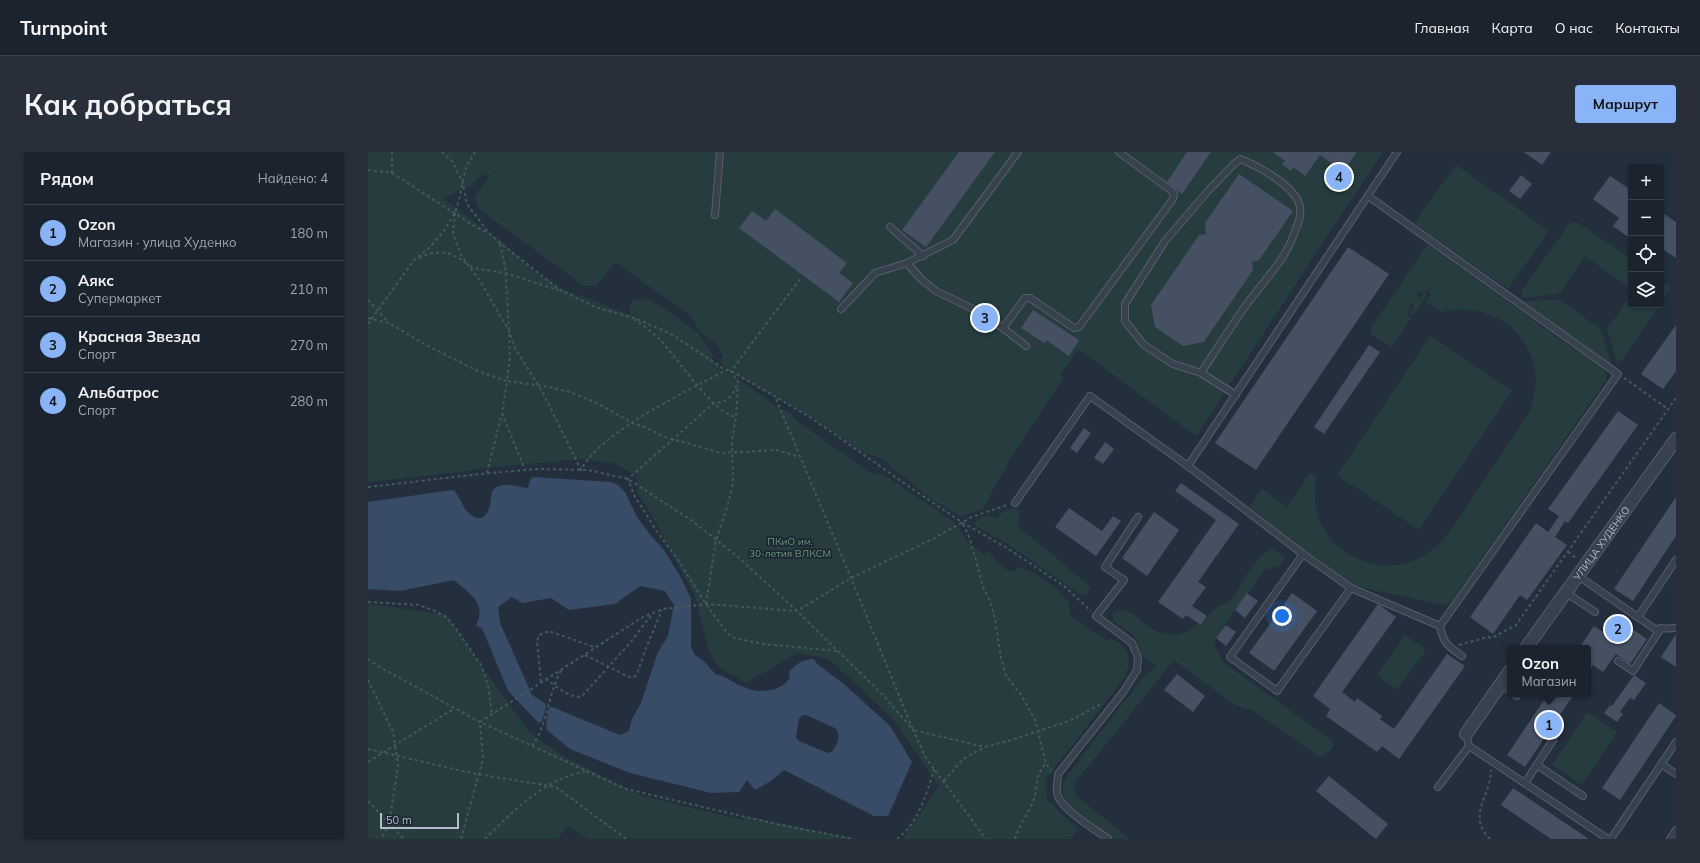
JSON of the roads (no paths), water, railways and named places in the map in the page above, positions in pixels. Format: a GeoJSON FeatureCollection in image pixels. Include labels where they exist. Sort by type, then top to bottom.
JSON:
{"type":"FeatureCollection","features":[{"type":"Feature","properties":{"kind":"street","name":"УЛИЦА ХУДЕНКО"},"geometry":{"type":"LineString","coordinates":[[1528,645],[1676,439]]}},
{"type":"Feature","properties":{"kind":"street"},"geometry":{"type":"LineString","coordinates":[[1468,740],[1505,688]]}},
{"type":"Feature","properties":{"kind":"lane"},"geometry":{"type":"LineString","coordinates":[[715,215],[720,152]]}},
{"type":"Feature","properties":{"kind":"lane"},"geometry":{"type":"LineString","coordinates":[[841,309],[875,273],[907,264],[953,240],[1018,152]]}},
{"type":"Feature","properties":{"kind":"lane"},"geometry":{"type":"LineString","coordinates":[[1003,328],[1025,298],[1030,298],[1074,328],[1079,327],[1173,199],[1174,194],[1172,191],[1119,152]]}},
{"type":"Feature","properties":{"kind":"lane"},"geometry":{"type":"LineString","coordinates":[[1188,466],[1397,152]]}},
{"type":"Feature","properties":{"kind":"lane"},"geometry":{"type":"LineString","coordinates":[[1201,373],[1247,304],[1275,270],[1288,251],[1300,218],[1300,207],[1293,194],[1278,180],[1253,164],[1240,159],[1208,191],[1165,241],[1125,304],[1125,321],[1144,345],[1173,364],[1201,373],[1236,395]]}},
{"type":"Feature","properties":{"kind":"lane"},"geometry":{"type":"LineString","coordinates":[[1368,196],[1618,374],[1440,626],[1442,638],[1450,648],[1462,656]]}},
{"type":"Feature","properties":{"kind":"lane"},"geometry":{"type":"LineString","coordinates":[[890,227],[923,256]]}},
{"type":"Feature","properties":{"kind":"lane"},"geometry":{"type":"LineString","coordinates":[[907,264],[921,279],[936,290],[973,309],[1003,328],[1026,346]]}},
{"type":"Feature","properties":{"kind":"lane"},"geometry":{"type":"LineString","coordinates":[[1014,503],[1090,396],[1188,466],[1302,554],[1351,588],[1440,626]]}},
{"type":"Feature","properties":{"kind":"lane"},"geometry":{"type":"LineString","coordinates":[[1108,839],[1068,810],[1057,794],[1058,774],[1124,691],[1138,670],[1138,657],[1132,643],[1096,616],[1124,580],[1106,567],[1138,517]]}},
{"type":"Feature","properties":{"kind":"lane"},"geometry":{"type":"LineString","coordinates":[[1302,554],[1230,657],[1277,691],[1351,588]]}},
{"type":"Feature","properties":{"kind":"lane"},"geometry":{"type":"LineString","coordinates":[[1638,617],[1676,560]]}},
{"type":"Feature","properties":{"kind":"lane"},"geometry":{"type":"LineString","coordinates":[[1577,575],[1655,629],[1676,628]]}},
{"type":"Feature","properties":{"kind":"lane"},"geometry":{"type":"LineString","coordinates":[[1565,592],[1594,612]]}},
{"type":"Feature","properties":{"kind":"lane"},"geometry":{"type":"LineString","coordinates":[[1618,660],[1633,671],[1661,628]]}},
{"type":"Feature","properties":{"kind":"lane"},"geometry":{"type":"LineString","coordinates":[[1438,786],[1468,740],[1491,760],[1610,839],[1676,742]]}},
{"type":"Feature","properties":{"kind":"lane"},"geometry":{"type":"LineString","coordinates":[[1525,783],[1554,740]]}},
{"type":"Feature","properties":{"kind":"lane"},"geometry":{"type":"LineString","coordinates":[[1661,764],[1676,774]]}},
{"type":"Feature","properties":{"kind":"lane"},"geometry":{"type":"LineString","coordinates":[[1537,765],[1583,796]]}},
{"type":"Feature","properties":{"kind":"lane"},"geometry":{"type":"LineString","coordinates":[[1670,839],[1676,830]]}},
{"type":"Feature","properties":{"kind":"water"},"geometry":{"type":"Polygon","coordinates":[[[533,477],[610,482],[618,485],[625,492],[637,517],[664,550],[680,576],[691,599],[691,647],[695,655],[704,661],[715,674],[723,676],[756,691],[769,690],[775,689],[786,683],[790,678],[789,672],[797,664],[806,660],[814,659],[816,663],[845,685],[890,726],[912,762],[888,816],[874,816],[784,770],[771,781],[755,790],[747,780],[739,792],[711,793],[630,773],[570,749],[547,730],[546,723],[549,708],[552,707],[620,735],[629,731],[632,719],[641,703],[658,652],[668,636],[674,605],[665,591],[640,586],[615,604],[569,610],[551,598],[522,603],[512,597],[498,607],[500,623],[532,695],[545,703],[546,706],[542,721],[539,723],[508,691],[482,628],[476,626],[479,618],[478,605],[471,595],[454,580],[400,591],[368,589],[368,502],[453,490],[457,494],[467,512],[477,518],[481,518],[485,516],[489,509],[492,491],[495,488],[509,485],[528,488],[530,480],[533,477]],[[806,715],[799,718],[796,738],[801,742],[828,753],[832,752],[838,740],[837,730],[806,715]]]}},
{"type":"Feature","properties":{"kind":"place","name":"Альбатрос"},"geometry":{"type":"Point","coordinates":[1339,177]}},
{"type":"Feature","properties":{"kind":"place","name":"Красная Звезда"},"geometry":{"type":"Point","coordinates":[985,318]}},
{"type":"Feature","properties":{"kind":"place","name":"Аякс"},"geometry":{"type":"Point","coordinates":[1618,629]}},
{"type":"Feature","properties":{"kind":"place","name":"Ozon"},"geometry":{"type":"Point","coordinates":[1549,725]}},
{"type":"Feature","properties":{"kind":"park label","name":"ПКиО им. 30-летия ВЛКСМ"},"geometry":{"type":"Point","coordinates":[790,546]}}]}
